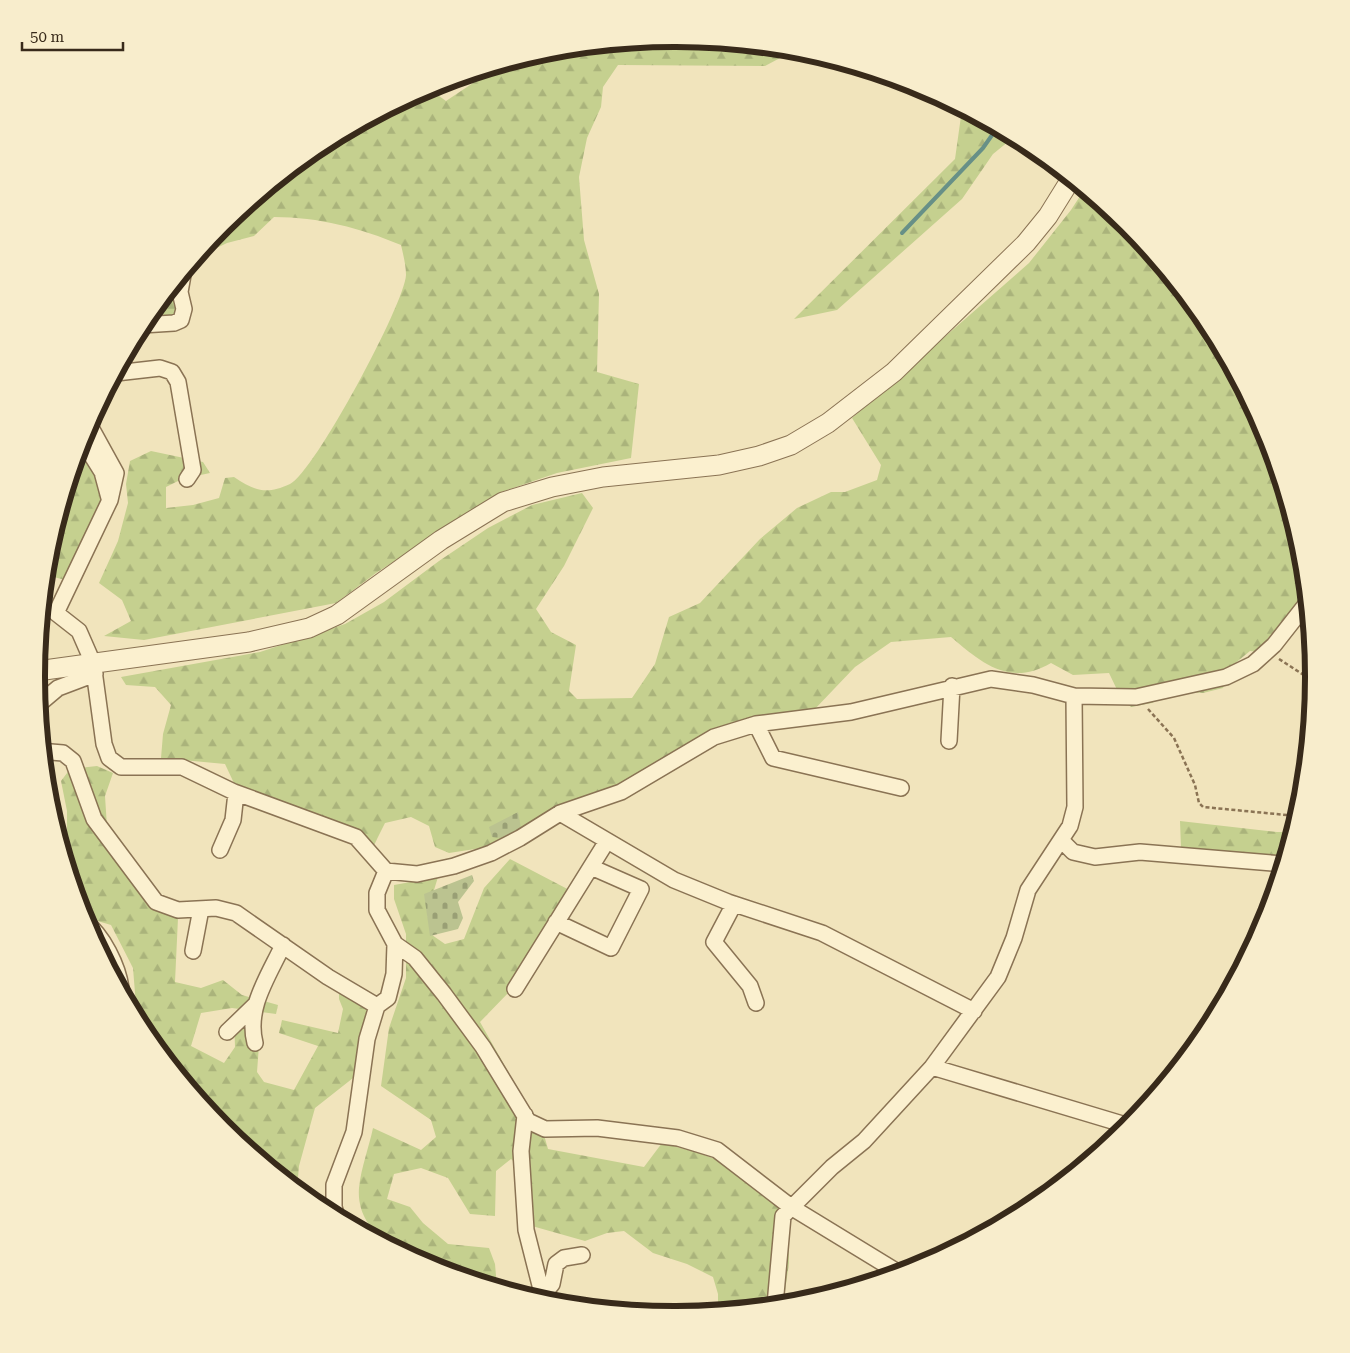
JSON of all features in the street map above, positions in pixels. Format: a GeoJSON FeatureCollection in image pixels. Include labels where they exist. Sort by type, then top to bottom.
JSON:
{"type":"FeatureCollection","features":[{"type":"Feature","properties":{"kind":"street"},"geometry":{"type":"LineString","coordinates":[[45,671],[94,668],[250,642],[309,628],[337,615],[441,540],[503,502],[552,487],[604,477],[720,465],[759,456],[792,445],[828,423],[894,372],[1026,243],[1048,216],[1068,184]]}},
{"type":"Feature","properties":{"kind":"street"},"geometry":{"type":"LineString","coordinates":[[152,324],[174,323],[181,320],[184,309],[180,292],[181,286]]}},
{"type":"Feature","properties":{"kind":"street"},"geometry":{"type":"LineString","coordinates":[[123,372],[160,368],[172,372],[178,382],[193,470],[187,479]]}},
{"type":"Feature","properties":{"kind":"street"},"geometry":{"type":"LineString","coordinates":[[94,433],[116,473],[110,500],[49,612],[79,631],[94,668],[104,744],[109,758],[121,767],[182,767],[236,793],[356,837],[386,872],[417,874],[454,866],[520,838],[560,812],[621,792],[714,738],[756,724],[851,712],[952,686],[991,679],[1034,685],[1074,696],[1136,698],[1226,677],[1253,664],[1267,651],[1301,609]]}},
{"type":"Feature","properties":{"kind":"street"},"geometry":{"type":"LineString","coordinates":[[88,449],[102,472],[110,500]]}},
{"type":"Feature","properties":{"kind":"street"},"geometry":{"type":"LineString","coordinates":[[46,698],[58,688],[94,668]]}},
{"type":"Feature","properties":{"kind":"street"},"geometry":{"type":"LineString","coordinates":[[949,741],[952,686]]}},
{"type":"Feature","properties":{"kind":"street"},"geometry":{"type":"LineString","coordinates":[[776,1298],[783,1216],[832,1167],[864,1141],[932,1067],[998,976],[1014,938],[1028,890],[1070,826],[1075,807],[1074,696]]}},
{"type":"Feature","properties":{"kind":"street"},"geometry":{"type":"LineString","coordinates":[[756,724],[773,758],[901,788]]}},
{"type":"Feature","properties":{"kind":"street"},"geometry":{"type":"LineString","coordinates":[[49,753],[63,753],[73,762],[94,820],[156,902],[178,910],[216,908],[236,913],[328,977],[377,1006]]}},
{"type":"Feature","properties":{"kind":"street"},"geometry":{"type":"LineString","coordinates":[[220,850],[233,820],[236,793]]}},
{"type":"Feature","properties":{"kind":"street"},"geometry":{"type":"LineString","coordinates":[[560,812],[674,880],[734,904],[822,933],[974,1011]]}},
{"type":"Feature","properties":{"kind":"street"},"geometry":{"type":"LineString","coordinates":[[1061,840],[1073,852],[1096,857],[1140,852],[1277,864]]}},
{"type":"Feature","properties":{"kind":"street"},"geometry":{"type":"LineString","coordinates":[[515,989],[607,841]]}},
{"type":"Feature","properties":{"kind":"street"},"geometry":{"type":"LineString","coordinates":[[556,922],[611,948],[641,889],[591,866]]}},
{"type":"Feature","properties":{"kind":"street"},"geometry":{"type":"LineString","coordinates":[[386,872],[377,893],[377,910],[395,944],[415,958],[444,994],[483,1047],[528,1121],[545,1129],[597,1128],[678,1138],[717,1150],[791,1207],[891,1268]]}},
{"type":"Feature","properties":{"kind":"street"},"geometry":{"type":"LineString","coordinates":[[734,904],[714,942],[750,986],[756,1003]]}},
{"type":"Feature","properties":{"kind":"street"},"geometry":{"type":"LineString","coordinates":[[193,952],[201,909]]}},
{"type":"Feature","properties":{"kind":"street"},"geometry":{"type":"LineString","coordinates":[[334,1206],[334,1185],[354,1132],[367,1039],[377,1006],[388,998],[394,974],[395,944]]}},
{"type":"Feature","properties":{"kind":"street"},"geometry":{"type":"LineString","coordinates":[[255,1043],[251,1025],[255,1005],[283,945]]}},
{"type":"Feature","properties":{"kind":"street"},"geometry":{"type":"LineString","coordinates":[[227,1032],[255,1005]]}},
{"type":"Feature","properties":{"kind":"street"},"geometry":{"type":"LineString","coordinates":[[932,1067],[1119,1123]]}},
{"type":"Feature","properties":{"kind":"street"},"geometry":{"type":"LineString","coordinates":[[524,1115],[521,1151],[526,1230],[542,1292]]}},
{"type":"Feature","properties":{"kind":"street"},"geometry":{"type":"LineString","coordinates":[[547,1293],[552,1284],[556,1264],[564,1258],[582,1255]]}},
{"type":"Feature","properties":{"kind":"path"},"geometry":{"type":"LineString","coordinates":[[1267,651],[1305,676]]}},
{"type":"Feature","properties":{"kind":"path"},"geometry":{"type":"LineString","coordinates":[[1136,698],[1174,738],[1195,785],[1199,803],[1203,807],[1289,815]]}},
{"type":"Feature","properties":{"kind":"green space"},"geometry":{"type":"Polygon","coordinates":[[[675,47],[716,48],[783,56],[765,66],[618,65],[603,87],[601,107],[587,138],[579,177],[584,240],[599,294],[597,372],[639,384],[631,458],[557,473],[501,492],[376,573],[336,603],[144,640],[104,636],[131,621],[122,600],[99,583],[118,541],[128,503],[126,484],[130,461],[151,451],[203,462],[210,473],[182,479],[166,487],[166,508],[193,505],[219,498],[225,478],[234,477],[248,486],[261,490],[274,490],[290,484],[302,473],[318,451],[357,386],[391,318],[402,292],[406,275],[401,245],[370,233],[323,221],[307,219],[274,217],[254,236],[227,243],[211,251],[260,203],[291,177],[325,153],[396,111],[434,94],[446,101],[482,77],[512,68],[593,52],[675,47]]]}},
{"type":"Feature","properties":{"kind":"green space"},"geometry":{"type":"Polygon","coordinates":[[[961,115],[1008,142],[993,154],[962,199],[837,310],[794,319],[955,159],[961,115]]]}},
{"type":"Feature","properties":{"kind":"green space"},"geometry":{"type":"Polygon","coordinates":[[[1081,195],[1149,261],[1175,293],[1199,326],[1221,362],[1257,435],[1272,474],[1284,513],[1300,598],[1257,652],[1250,651],[1233,665],[1223,688],[1203,693],[1174,691],[1152,703],[1131,707],[1121,698],[1109,673],[1073,675],[1051,663],[1036,670],[1023,673],[1010,672],[998,669],[974,656],[951,637],[891,642],[855,667],[813,711],[721,726],[661,770],[501,845],[449,853],[435,847],[429,826],[411,817],[385,823],[373,847],[240,796],[225,764],[161,758],[163,734],[171,705],[155,687],[126,685],[121,677],[260,652],[345,624],[384,602],[439,561],[488,528],[532,505],[582,493],[593,508],[564,566],[536,609],[551,632],[576,645],[569,691],[577,699],[632,698],[655,664],[669,617],[700,603],[760,539],[797,508],[831,492],[845,492],[877,480],[881,465],[852,418],[1029,263],[1081,195]]]}},
{"type":"Feature","properties":{"kind":"green space"},"geometry":{"type":"Polygon","coordinates":[[[193,271],[186,286],[180,318],[155,321],[193,271]]]}},
{"type":"Feature","properties":{"kind":"green space"},"geometry":{"type":"Polygon","coordinates":[[[88,449],[102,464],[110,515],[95,551],[73,582],[53,577],[66,513],[88,449]]]}},
{"type":"Feature","properties":{"kind":"green space"},"geometry":{"type":"Polygon","coordinates":[[[97,766],[113,773],[105,796],[108,842],[121,869],[137,875],[178,918],[175,982],[201,988],[223,980],[242,995],[278,1005],[276,1014],[232,1008],[201,1013],[191,1046],[224,1063],[235,1047],[234,1018],[261,1019],[257,1072],[264,1082],[294,1090],[318,1046],[279,1033],[282,1020],[338,1033],[343,1009],[339,999],[339,986],[378,1017],[367,1067],[315,1108],[299,1166],[298,1181],[260,1150],[201,1092],[151,1027],[136,1002],[133,968],[111,925],[94,920],[67,843],[67,811],[61,781],[70,769],[97,766]]]}},
{"type":"Feature","properties":{"kind":"green space"},"geometry":{"type":"Polygon","coordinates":[[[518,812],[521,828],[501,838],[492,837],[489,827],[518,812]]]}},
{"type":"Feature","properties":{"kind":"green space"},"geometry":{"type":"Polygon","coordinates":[[[1180,821],[1286,832],[1278,859],[1181,848],[1180,821]]]}},
{"type":"Feature","properties":{"kind":"green space"},"geometry":{"type":"Polygon","coordinates":[[[510,859],[577,894],[511,990],[480,1022],[544,1135],[548,1149],[644,1167],[662,1143],[699,1153],[736,1167],[788,1212],[789,1263],[784,1296],[718,1305],[718,1294],[713,1277],[687,1264],[653,1253],[624,1231],[607,1233],[585,1241],[532,1226],[527,1173],[511,1159],[496,1171],[495,1216],[470,1214],[448,1178],[421,1168],[394,1174],[387,1199],[410,1207],[423,1223],[448,1244],[489,1248],[495,1264],[496,1280],[434,1259],[396,1242],[372,1228],[362,1210],[359,1188],[373,1128],[421,1150],[436,1137],[431,1120],[381,1086],[389,1028],[406,978],[406,934],[394,899],[394,885],[438,877],[427,913],[432,935],[445,944],[464,939],[484,888],[510,859]]]}},
{"type":"Feature","properties":{"kind":"green space"},"geometry":{"type":"Polygon","coordinates":[[[472,875],[474,881],[458,902],[463,918],[458,929],[430,936],[424,894],[472,875]]]}},
{"type":"Feature","properties":{"kind":"waterway"},"geometry":{"type":"LineString","coordinates":[[902,233],[983,148],[993,133]]}}]}
